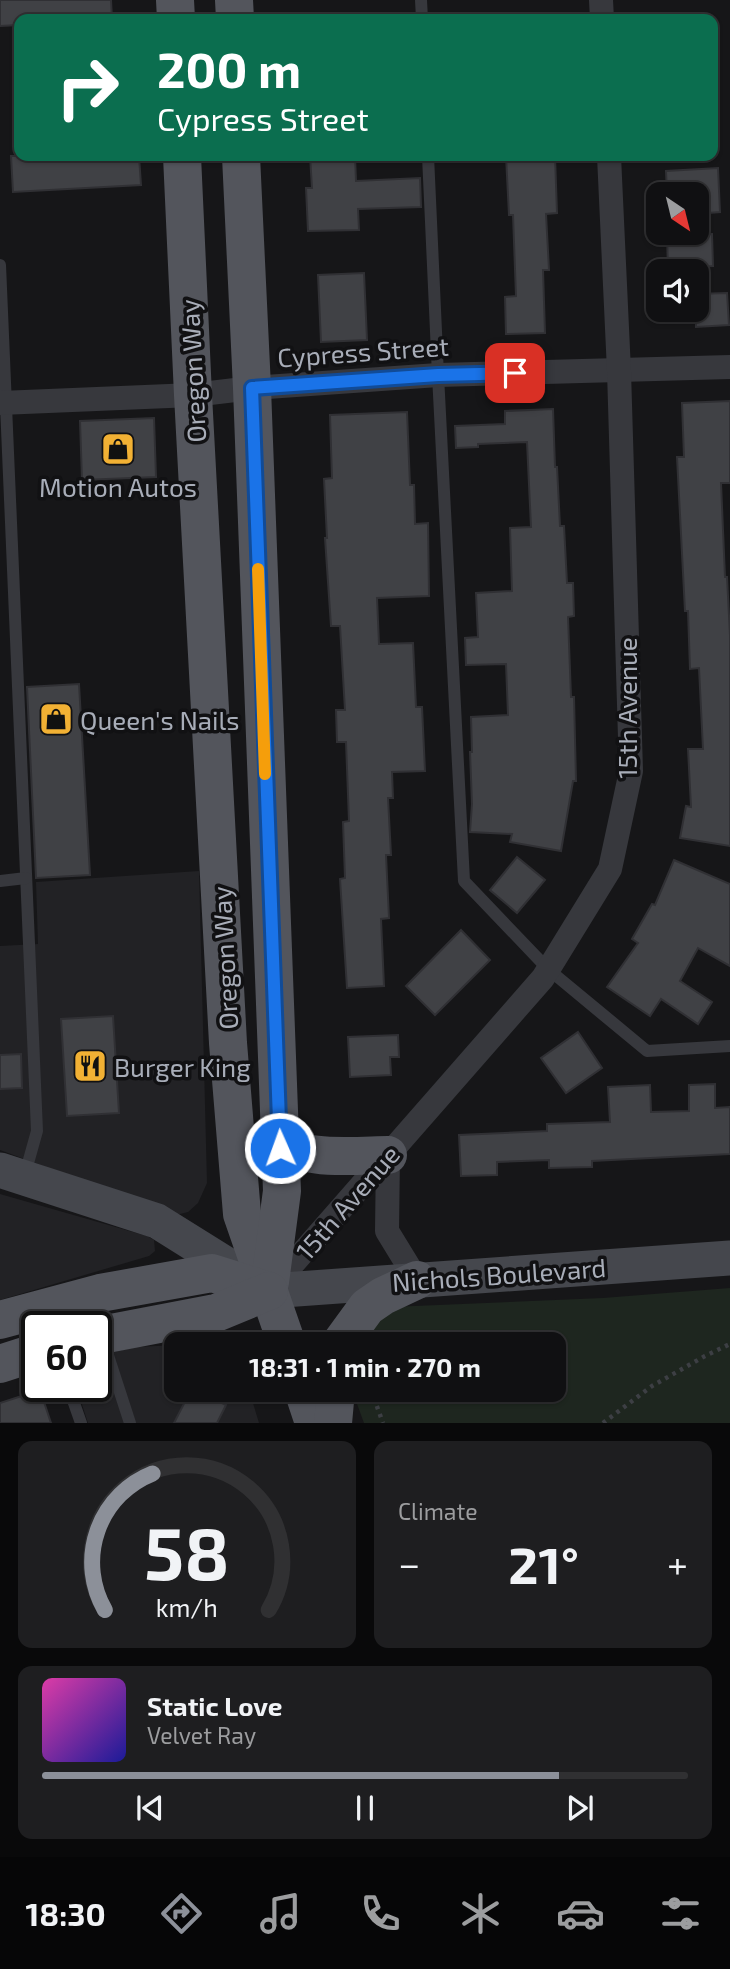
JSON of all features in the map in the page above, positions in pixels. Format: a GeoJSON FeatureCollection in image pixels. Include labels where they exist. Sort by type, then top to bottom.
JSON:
{"type":"FeatureCollection","features":[{"type":"Feature","properties":{"kind":"main road","name":"Oregon Way"},"geometry":{"type":"LineString","coordinates":[[182,161],[228,1043],[242,1214],[269,1291]]}},
{"type":"Feature","properties":{"kind":"main road","name":"Oregon Way"},"geometry":{"type":"LineString","coordinates":[[241,161],[282,1191],[269,1291]]}},
{"type":"Feature","properties":{"kind":"main road"},"geometry":{"type":"LineString","coordinates":[[279,1126],[296,1150],[317,1155],[388,1155]]}},
{"type":"Feature","properties":{"kind":"main road"},"geometry":{"type":"LineString","coordinates":[[12,1174],[157,1221],[269,1291],[283,1332]]}},
{"type":"Feature","properties":{"kind":"main road","name":"Nichols Boulevard"},"geometry":{"type":"LineString","coordinates":[[269,1291],[730,1258]]}},
{"type":"Feature","properties":{"kind":"main road"},"geometry":{"type":"LineString","coordinates":[[0,1320],[100,1293],[212,1273],[269,1291]]}},
{"type":"Feature","properties":{"kind":"main road"},"geometry":{"type":"LineString","coordinates":[[349,1332],[367,1307],[417,1280]]}},
{"type":"Feature","properties":{"kind":"main road"},"geometry":{"type":"LineString","coordinates":[[112,1333],[216,1313],[269,1291]]}},
{"type":"Feature","properties":{"kind":"main road"},"geometry":{"type":"LineString","coordinates":[[0,1364],[21,1357]]}},
{"type":"Feature","properties":{"kind":"main road"},"geometry":{"type":"LineString","coordinates":[[307,1402],[314,1423]]}},
{"type":"Feature","properties":{"kind":"main road"},"geometry":{"type":"LineString","coordinates":[[333,1423],[335,1402]]}},
{"type":"Feature","properties":{"kind":"street","name":"15th Avenue"},"geometry":{"type":"LineString","coordinates":[[269,1291],[542,978],[610,869],[631,771],[609,161]]}},
{"type":"Feature","properties":{"kind":"street","name":"Cypress Street"},"geometry":{"type":"LineString","coordinates":[[3,403],[193,395],[252,388],[438,375],[730,367]]}},
{"type":"Feature","properties":{"kind":"street"},"geometry":{"type":"LineString","coordinates":[[388,1155],[387,1231],[417,1280]]}},
{"type":"Feature","properties":{"kind":"lane"},"geometry":{"type":"LineString","coordinates":[[428,161],[464,881],[548,969],[647,1051],[730,1046]]}},
{"type":"Feature","properties":{"kind":"lane"},"geometry":{"type":"LineString","coordinates":[[0,265],[3,403],[37,1131],[12,1174]]}},
{"type":"Feature","properties":{"kind":"lane"},"geometry":{"type":"LineString","coordinates":[[0,881],[26,878]]}},
{"type":"Feature","properties":{"kind":"lane"},"geometry":{"type":"LineString","coordinates":[[112,1372],[130,1423]]}},
{"type":"Feature","properties":{"kind":"lane"},"geometry":{"type":"LineString","coordinates":[[74,1402],[81,1423]]}},
{"type":"Feature","properties":{"kind":"path"},"geometry":{"type":"LineString","coordinates":[[603,1423],[652,1386],[730,1344]]}},
{"type":"Feature","properties":{"kind":"path"},"geometry":{"type":"LineString","coordinates":[[375,1402],[383,1423]]}},
{"type":"Feature","properties":{"kind":"shaded area"},"geometry":{"type":"Polygon","coordinates":[[[199,871],[207,1183],[198,1203],[188,1212],[176,1215],[0,1150],[0,946],[38,944],[36,882],[199,871]]]}},
{"type":"Feature","properties":{"kind":"shaded area"},"geometry":{"type":"Polygon","coordinates":[[[0,1194],[147,1236],[154,1240],[155,1251],[149,1256],[0,1300],[0,1194]]]}},
{"type":"Feature","properties":{"kind":"shaded area"},"geometry":{"type":"Polygon","coordinates":[[[730,1288],[730,1423],[364,1423],[356,1402],[566,1402],[566,1332],[365,1332],[391,1307],[603,1298],[730,1288]]]}},
{"type":"Feature","properties":{"kind":"shaded area"},"geometry":{"type":"Polygon","coordinates":[[[164,1346],[164,1402],[253,1402],[259,1423],[88,1423],[81,1402],[112,1402],[112,1352],[136,1347],[164,1346]]]}},
{"type":"Feature","properties":{"kind":"building"},"geometry":{"type":"Polygon","coordinates":[[[0,0],[111,0],[112,14],[14,14],[14,25],[0,26],[0,0]]]}},
{"type":"Feature","properties":{"kind":"building"},"geometry":{"type":"Polygon","coordinates":[[[11,156],[14,156],[14,161],[139,161],[141,185],[13,192],[11,156]]]}},
{"type":"Feature","properties":{"kind":"building"},"geometry":{"type":"Polygon","coordinates":[[[310,161],[355,161],[356,181],[420,178],[421,207],[358,209],[359,230],[308,231],[306,188],[312,188],[310,161]]]}},
{"type":"Feature","properties":{"kind":"building"},"geometry":{"type":"Polygon","coordinates":[[[506,161],[555,161],[557,213],[546,214],[549,270],[543,270],[545,333],[506,334],[505,297],[516,296],[513,215],[509,215],[506,161]]]}},
{"type":"Feature","properties":{"kind":"building"},"geometry":{"type":"Polygon","coordinates":[[[718,168],[720,212],[709,213],[709,182],[666,182],[666,171],[718,168]]]}},
{"type":"Feature","properties":{"kind":"building"},"geometry":{"type":"Polygon","coordinates":[[[709,234],[712,234],[713,266],[709,266],[709,259],[668,259],[667,245],[709,245],[709,234]]]}},
{"type":"Feature","properties":{"kind":"building"},"geometry":{"type":"Polygon","coordinates":[[[364,273],[367,340],[321,342],[318,275],[364,273]]]}},
{"type":"Feature","properties":{"kind":"building"},"geometry":{"type":"Polygon","coordinates":[[[727,293],[729,325],[696,327],[696,322],[709,322],[709,294],[727,293]]]}},
{"type":"Feature","properties":{"kind":"building"},"geometry":{"type":"Polygon","coordinates":[[[730,401],[730,483],[721,483],[730,635],[730,846],[680,838],[686,806],[691,807],[688,749],[703,749],[699,668],[690,669],[677,457],[684,457],[682,403],[730,401]]]}},
{"type":"Feature","properties":{"kind":"building"},"geometry":{"type":"Polygon","coordinates":[[[553,409],[560,526],[564,526],[567,583],[573,583],[574,616],[568,617],[576,781],[573,781],[561,851],[510,842],[512,834],[470,832],[471,717],[508,715],[506,664],[466,665],[465,638],[478,637],[476,593],[512,591],[510,528],[531,527],[527,442],[478,444],[478,447],[456,448],[455,426],[505,424],[505,411],[553,409]]]}},
{"type":"Feature","properties":{"kind":"building"},"geometry":{"type":"Polygon","coordinates":[[[407,412],[410,485],[414,485],[415,524],[428,523],[429,596],[377,598],[379,644],[413,643],[416,707],[422,707],[425,771],[392,772],[393,798],[388,798],[391,855],[386,855],[389,918],[381,919],[384,986],[347,988],[340,879],[345,878],[343,822],[349,821],[346,742],[337,742],[336,710],[345,710],[340,626],[331,626],[325,538],[324,479],[332,478],[330,415],[407,412]]]}},
{"type":"Feature","properties":{"kind":"building","name":"Motion Autos"},"geometry":{"type":"Polygon","coordinates":[[[154,418],[156,477],[82,480],[80,421],[154,418]]]}},
{"type":"Feature","properties":{"kind":"building"},"geometry":{"type":"Polygon","coordinates":[[[79,684],[90,875],[36,878],[27,687],[79,684]]]}},
{"type":"Feature","properties":{"kind":"building"},"geometry":{"type":"Polygon","coordinates":[[[517,857],[545,880],[517,913],[490,890],[517,857]]]}},
{"type":"Feature","properties":{"kind":"building"},"geometry":{"type":"Polygon","coordinates":[[[674,860],[730,884],[730,966],[698,948],[680,981],[712,1002],[698,1024],[661,999],[650,1016],[607,987],[638,943],[632,939],[652,904],[655,905],[674,860]]]}},
{"type":"Feature","properties":{"kind":"building"},"geometry":{"type":"Polygon","coordinates":[[[461,930],[490,960],[435,1015],[406,986],[461,930]]]}},
{"type":"Feature","properties":{"kind":"building","name":"Burger King"},"geometry":{"type":"Polygon","coordinates":[[[113,1016],[119,1113],[67,1116],[61,1019],[113,1016]]]}},
{"type":"Feature","properties":{"kind":"building"},"geometry":{"type":"Polygon","coordinates":[[[578,1032],[602,1068],[566,1093],[541,1058],[578,1032]]]}},
{"type":"Feature","properties":{"kind":"building"},"geometry":{"type":"Polygon","coordinates":[[[398,1035],[399,1057],[390,1057],[391,1075],[350,1077],[348,1037],[398,1035]]]}},
{"type":"Feature","properties":{"kind":"building"},"geometry":{"type":"Polygon","coordinates":[[[21,1054],[22,1088],[0,1089],[0,1055],[21,1054]]]}},
{"type":"Feature","properties":{"kind":"building"},"geometry":{"type":"Polygon","coordinates":[[[715,1084],[715,1108],[730,1107],[730,1154],[592,1161],[592,1167],[549,1168],[549,1160],[497,1162],[497,1175],[461,1176],[459,1135],[547,1131],[547,1124],[610,1122],[608,1087],[650,1085],[651,1112],[689,1111],[689,1085],[715,1084]]]}},
{"type":"Feature","properties":{"kind":"building"},"geometry":{"type":"Polygon","coordinates":[[[21,1396],[21,1402],[44,1402],[51,1423],[0,1423],[0,1403],[21,1396]]]}},
{"type":"Feature","properties":{"kind":"building"},"geometry":{"type":"Polygon","coordinates":[[[185,1402],[220,1402],[226,1405],[217,1423],[174,1423],[185,1402]]]}},
{"type":"Feature","properties":{"kind":"slow traffic"},"geometry":{"type":"LineString","coordinates":[[258,569],[265,774]]}},
{"type":"Feature","properties":{"kind":"place","name":"Motion Autos"},"geometry":{"type":"Point","coordinates":[118,449]}},
{"type":"Feature","properties":{"kind":"place","name":"Queen's Nails"},"geometry":{"type":"Point","coordinates":[56,719]}},
{"type":"Feature","properties":{"kind":"place","name":"Burger King"},"geometry":{"type":"Point","coordinates":[90,1066]}},
{"type":"Feature","properties":{"kind":"route"},"geometry":{"type":"LineString","coordinates":[[280,1148],[252,388],[438,375],[515,373]]}}]}
